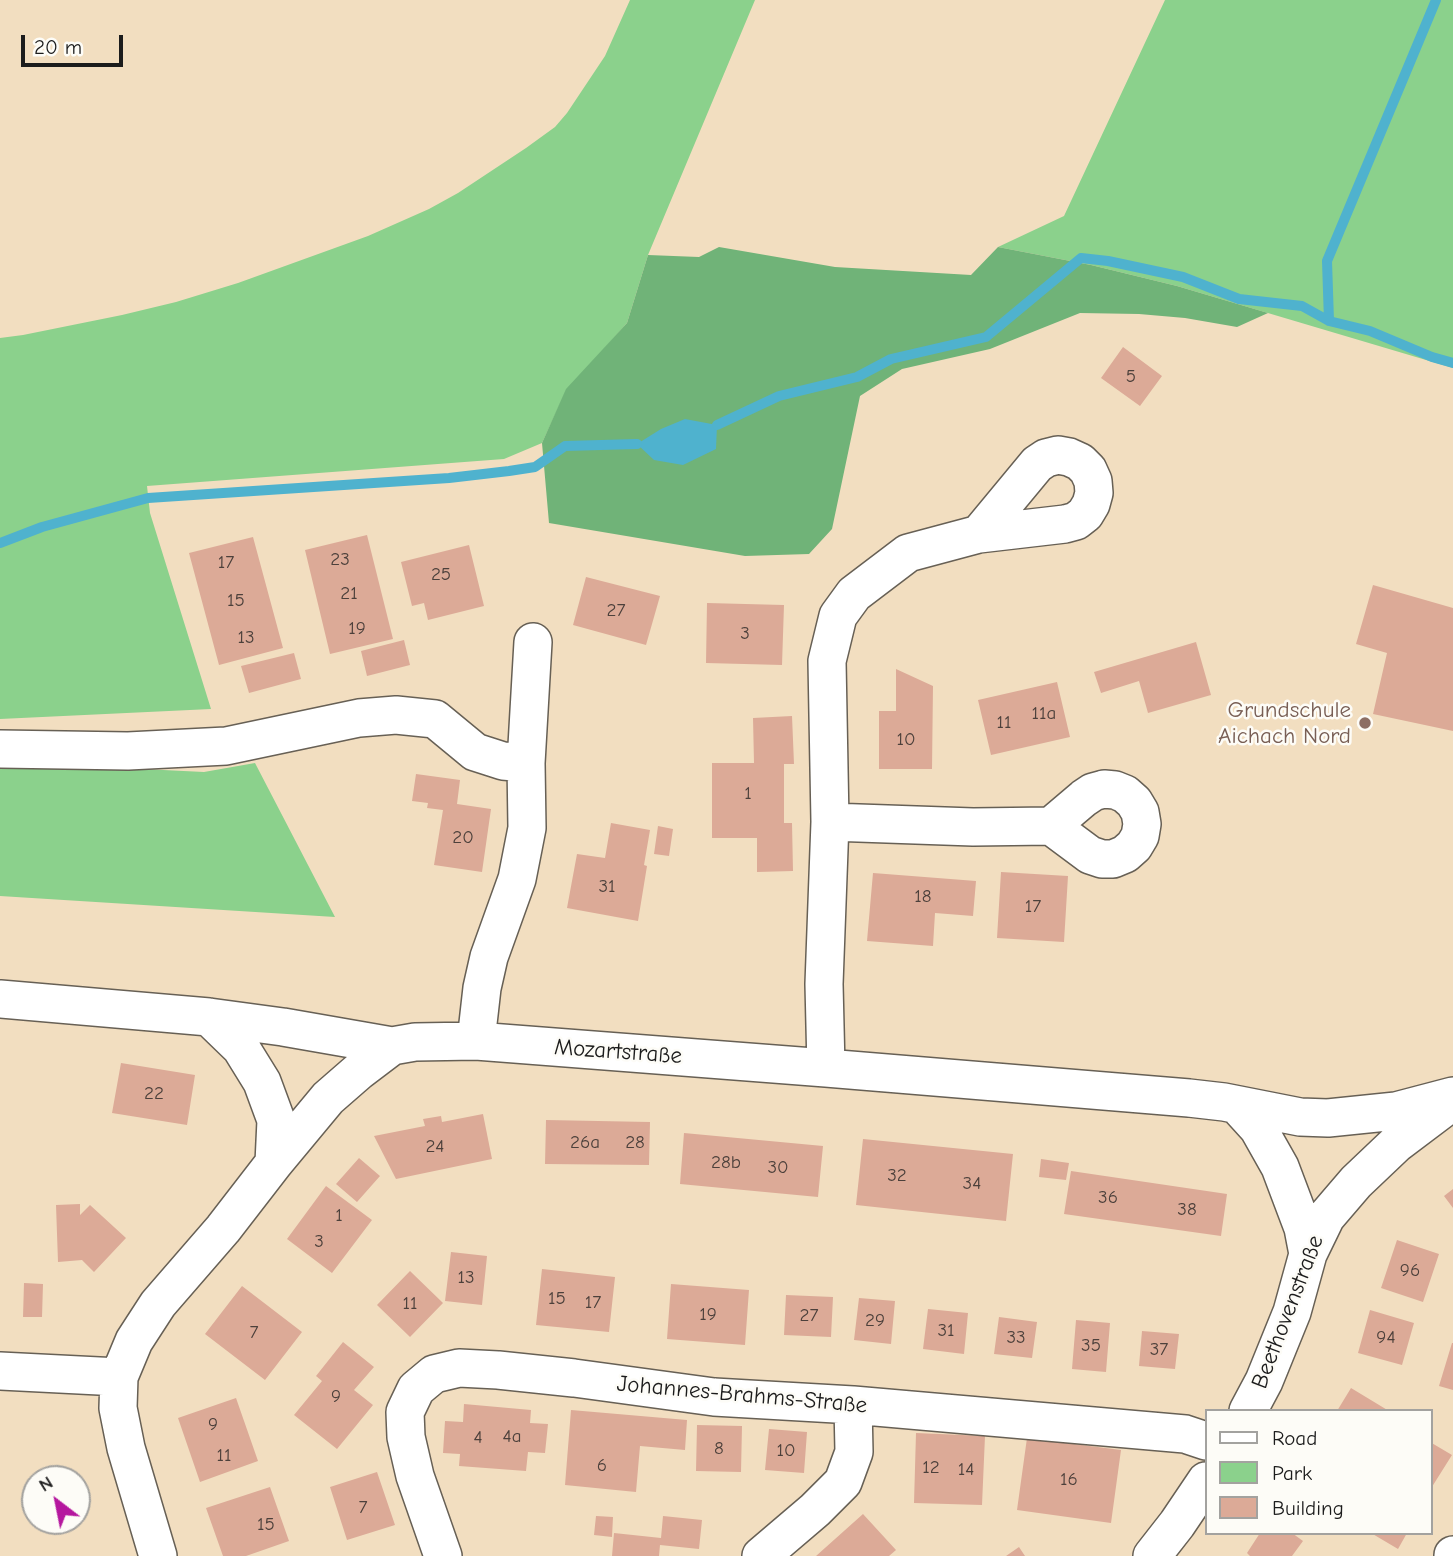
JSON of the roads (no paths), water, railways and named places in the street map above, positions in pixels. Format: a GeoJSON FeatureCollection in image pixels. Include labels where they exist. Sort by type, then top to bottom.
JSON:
{"type":"FeatureCollection","features":[{"type":"Feature","properties":{"kind":"street"},"geometry":{"type":"LineString","coordinates":[[826,1068],[824,984],[830,822],[827,661],[838,616],[854,594],[908,552],[979,534]]}},
{"type":"Feature","properties":{"kind":"street"},"geometry":{"type":"LineString","coordinates":[[476,1041],[482,988],[489,957],[517,879],[527,828],[526,763],[533,642]]}},
{"type":"Feature","properties":{"kind":"street"},"geometry":{"type":"LineString","coordinates":[[0,748],[128,751],[226,746],[359,718],[396,715],[435,719],[475,752],[503,761],[526,763]]}},
{"type":"Feature","properties":{"kind":"street"},"geometry":{"type":"LineString","coordinates":[[830,822],[973,827],[1051,826]]}},
{"type":"Feature","properties":{"kind":"street","name":"Mozartstraße"},"geometry":{"type":"LineString","coordinates":[[0,999],[209,1017],[392,1046],[415,1042],[476,1041],[826,1068],[1189,1098],[1300,1117],[1328,1118],[1396,1111],[1453,1096]]}},
{"type":"Feature","properties":{"kind":"street"},"geometry":{"type":"LineString","coordinates":[[209,1017],[241,1048],[262,1082],[276,1120],[274,1163]]}},
{"type":"Feature","properties":{"kind":"street"},"geometry":{"type":"LineString","coordinates":[[158,1556],[126,1448],[118,1408],[119,1377],[134,1340],[158,1304],[223,1229],[328,1098],[392,1046]]}},
{"type":"Feature","properties":{"kind":"street","name":"Beethovenstraße"},"geometry":{"type":"LineString","coordinates":[[1249,1409],[1264,1381],[1292,1312],[1308,1254],[1326,1217],[1356,1182],[1396,1144],[1453,1102]]}},
{"type":"Feature","properties":{"kind":"street"},"geometry":{"type":"LineString","coordinates":[[1238,1106],[1258,1128],[1280,1167],[1303,1228],[1308,1254]]}},
{"type":"Feature","properties":{"kind":"street","name":"Johannes-Brahms-Straße"},"geometry":{"type":"LineString","coordinates":[[443,1556],[415,1476],[406,1437],[405,1412],[416,1390],[434,1374],[459,1368],[498,1370],[715,1397],[853,1405],[1185,1434],[1204,1440]]}},
{"type":"Feature","properties":{"kind":"street"},"geometry":{"type":"LineString","coordinates":[[0,1371],[119,1377]]}},
{"type":"Feature","properties":{"kind":"street"},"geometry":{"type":"LineString","coordinates":[[761,1556],[843,1482],[854,1452],[853,1405]]}},
{"type":"Feature","properties":{"kind":"street"},"geometry":{"type":"LineString","coordinates":[[1152,1556],[1204,1484]]}},
{"type":"Feature","properties":{"kind":"water"},"geometry":{"type":"Polygon","coordinates":[[[685,419],[717,425],[716,449],[683,465],[654,460],[637,444],[661,429],[685,419]]]}},
{"type":"Feature","properties":{"kind":"waterway"},"geometry":{"type":"LineString","coordinates":[[1329,321],[1327,261],[1436,0]]}},
{"type":"Feature","properties":{"kind":"waterway"},"geometry":{"type":"LineString","coordinates":[[717,425],[779,396],[857,377],[891,359],[986,337],[1081,258],[1183,277],[1239,299],[1302,306],[1329,321],[1370,331],[1453,363]]}},
{"type":"Feature","properties":{"kind":"waterway"},"geometry":{"type":"LineString","coordinates":[[0,543],[42,527],[148,498],[449,478],[535,467],[565,446],[637,444]]}},
{"type":"Feature","properties":{"kind":"place","name":"Grundschule Aichach Nord"},"geometry":{"type":"Point","coordinates":[1365,723]}}]}
